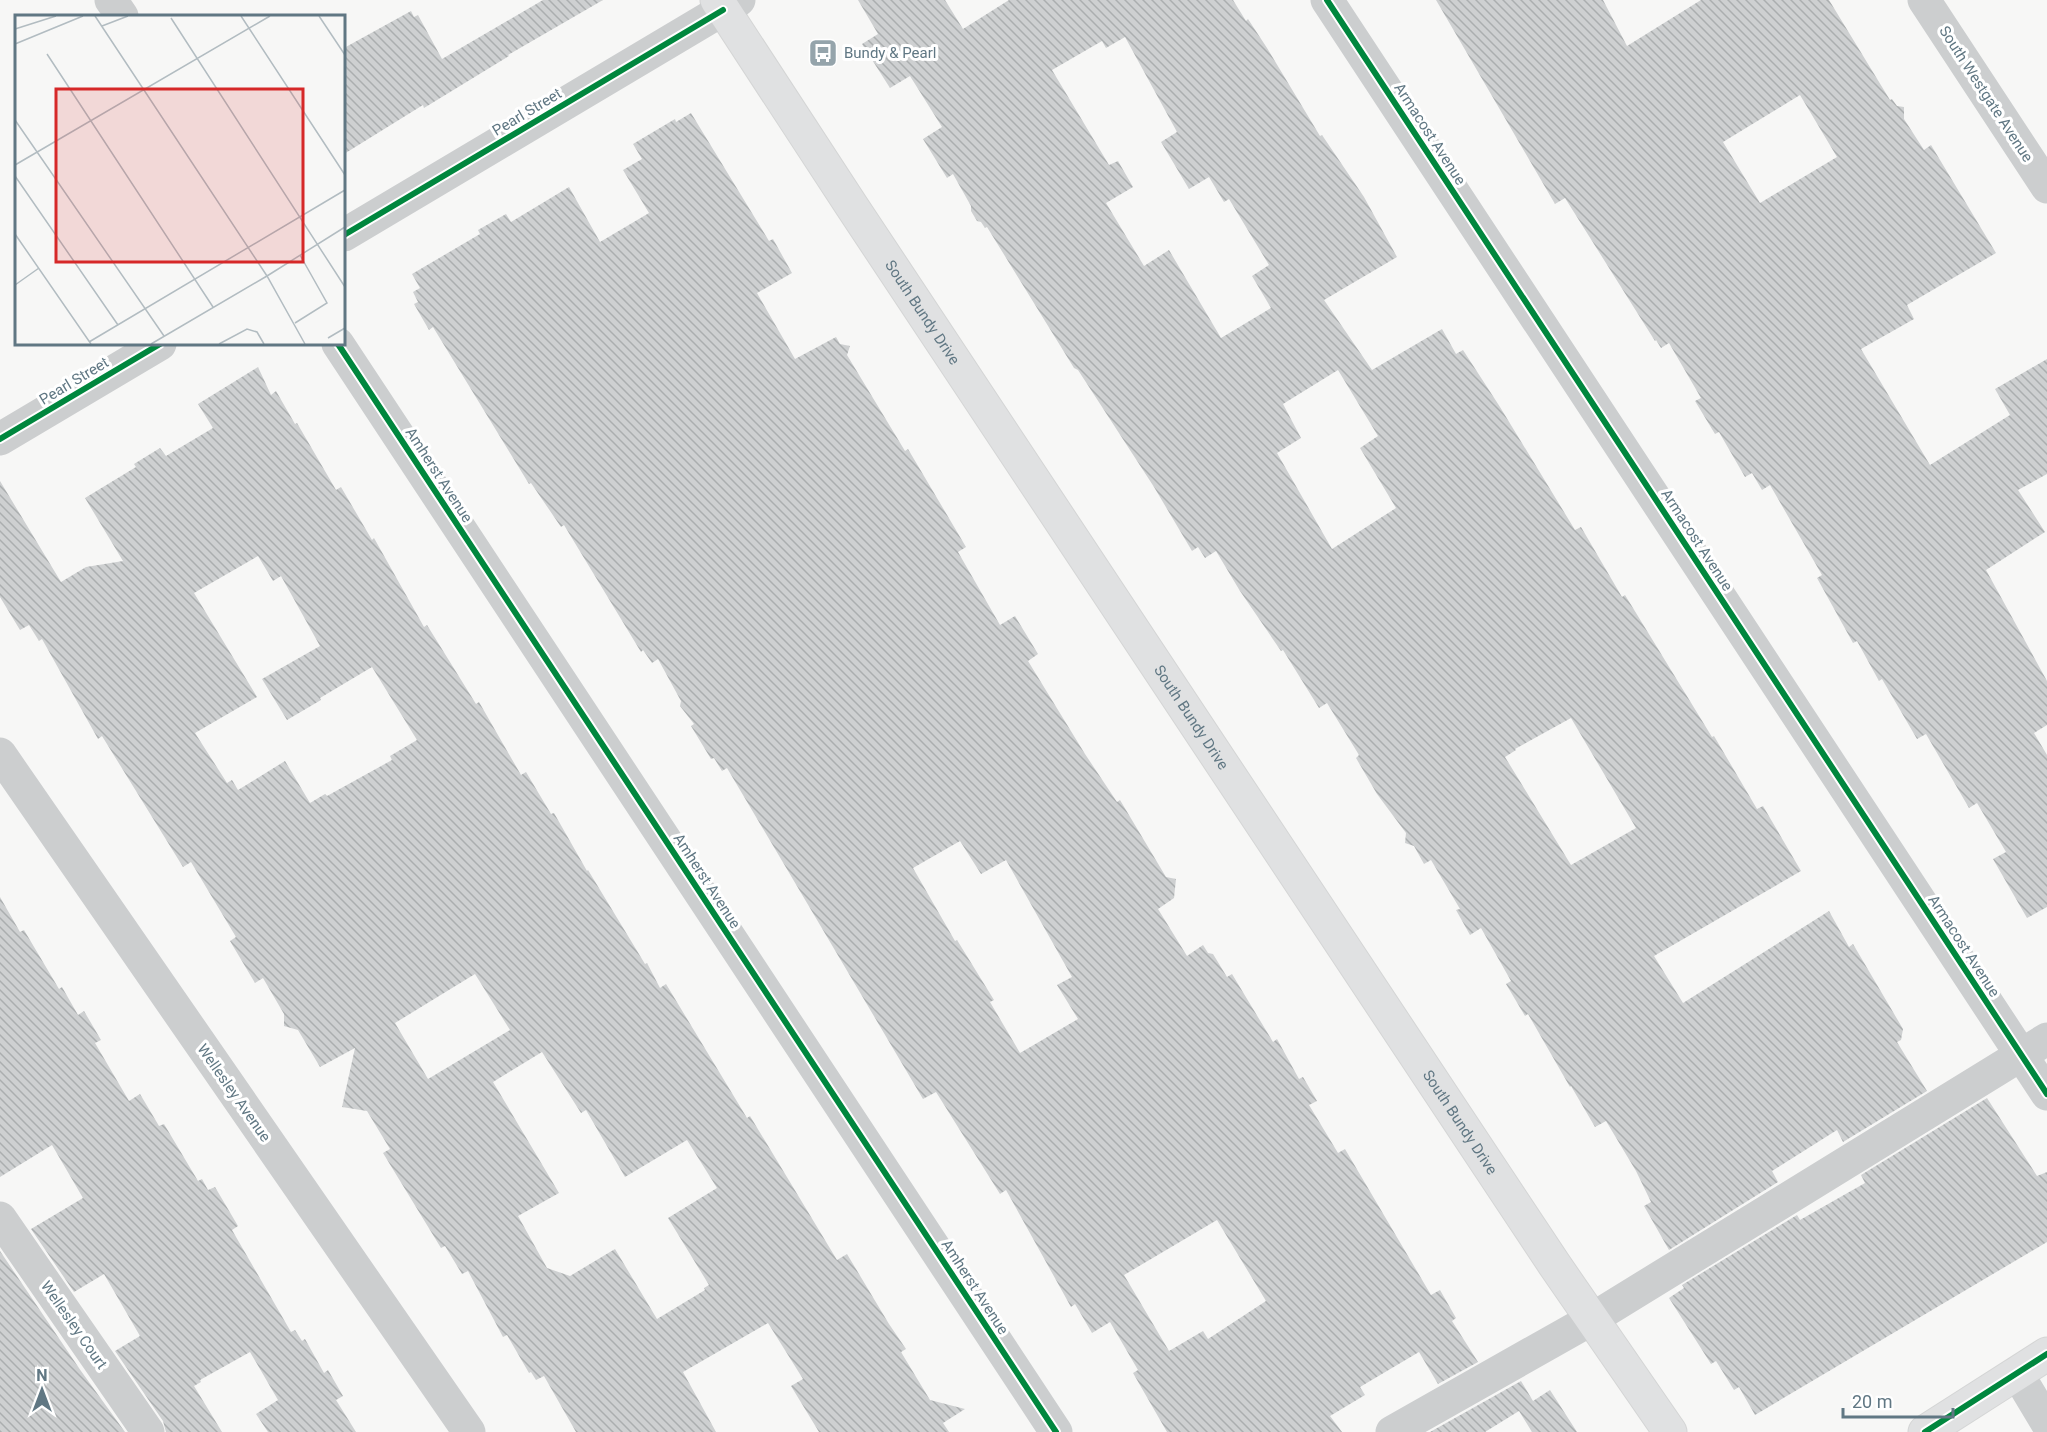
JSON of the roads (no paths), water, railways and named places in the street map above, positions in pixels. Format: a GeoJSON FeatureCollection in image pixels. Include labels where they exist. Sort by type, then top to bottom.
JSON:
{"type":"FeatureCollection","features":[{"type":"Feature","properties":{"kind":"main road","name":"South Bundy Drive"},"geometry":{"type":"LineString","coordinates":[[726,3],[904,285],[1592,1319],[1670,1432]]}},
{"type":"Feature","properties":{"kind":"main road"},"geometry":{"type":"LineString","coordinates":[[1925,1432],[2047,1354]]}},
{"type":"Feature","properties":{"kind":"street"},"geometry":{"type":"LineString","coordinates":[[111,0],[121,15]]}},
{"type":"Feature","properties":{"kind":"street","name":"Armacost Avenue"},"geometry":{"type":"LineString","coordinates":[[1327,0],[2034,1047],[2047,1094]]}},
{"type":"Feature","properties":{"kind":"street","name":"South Westgate Avenue"},"geometry":{"type":"LineString","coordinates":[[1924,0],[2047,187]]}},
{"type":"Feature","properties":{"kind":"street","name":"Pearl Street"},"geometry":{"type":"LineString","coordinates":[[345,234],[726,3]]}},
{"type":"Feature","properties":{"kind":"street","name":"Pearl Street"},"geometry":{"type":"LineString","coordinates":[[0,439],[158,345]]}},
{"type":"Feature","properties":{"kind":"street","name":"Amherst Avenue"},"geometry":{"type":"LineString","coordinates":[[339,345],[1056,1432]]}},
{"type":"Feature","properties":{"kind":"street","name":"Wellesley Avenue"},"geometry":{"type":"LineString","coordinates":[[0,754],[469,1432]]}},
{"type":"Feature","properties":{"kind":"street"},"geometry":{"type":"LineString","coordinates":[[1392,1432],[1592,1319],[2034,1047]]}},
{"type":"Feature","properties":{"kind":"street","name":"Wellesley Court"},"geometry":{"type":"LineString","coordinates":[[0,1218],[148,1432]]}},
{"type":"Feature","properties":{"kind":"street"},"geometry":{"type":"LineString","coordinates":[[2017,1373],[2047,1423]]}},
{"type":"Feature","properties":{"kind":"place","name":"Bundy & Pearl"},"geometry":{"type":"Point","coordinates":[823,53]}}]}
